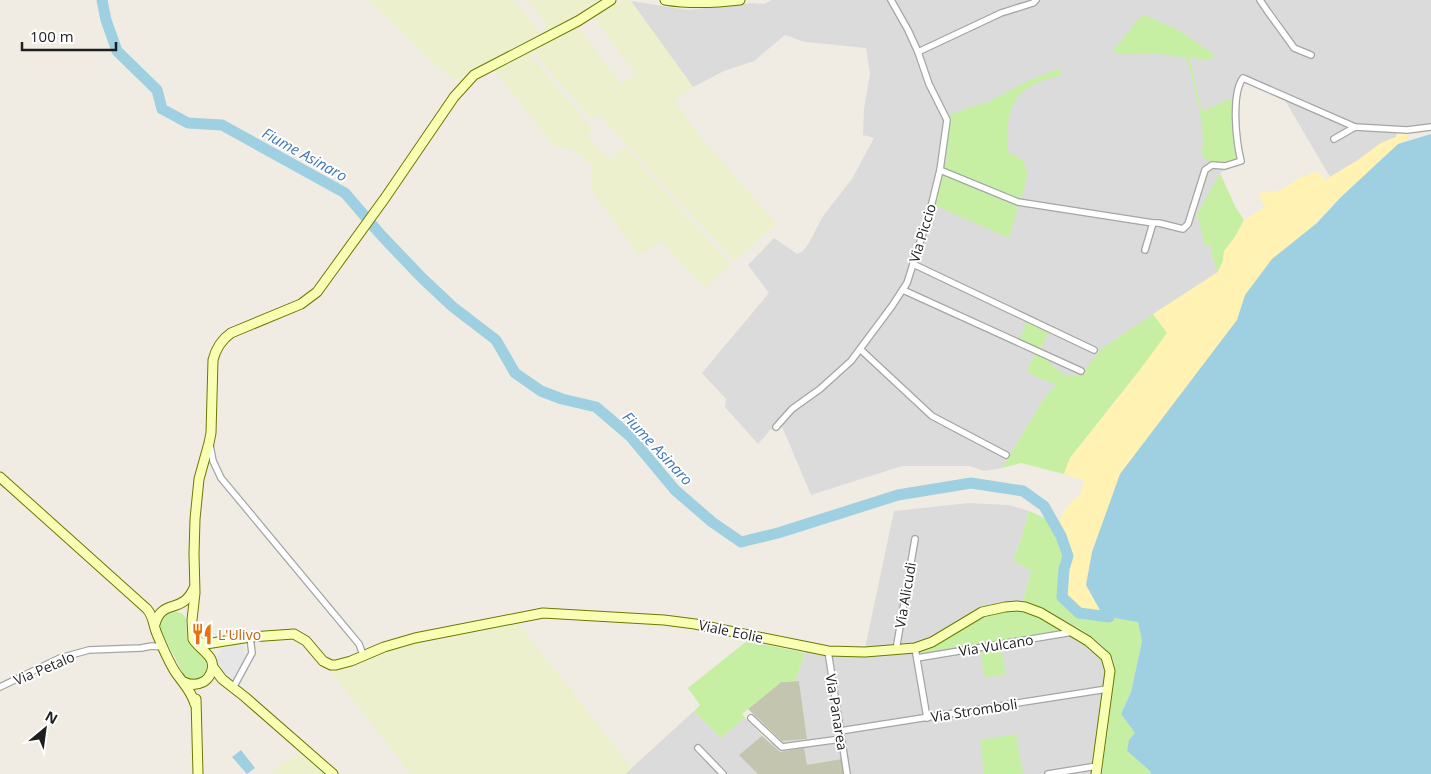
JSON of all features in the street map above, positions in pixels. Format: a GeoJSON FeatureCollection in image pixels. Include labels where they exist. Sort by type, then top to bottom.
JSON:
{"type":"FeatureCollection","features":[{"type":"Feature","properties":{"kind":"street"},"geometry":{"type":"LineString","coordinates":[[333,774],[218,675],[213,668],[210,657],[195,642],[192,636],[195,593],[194,536],[199,479],[209,443],[212,360],[226,336],[238,329],[301,304],[317,292],[385,198],[454,97],[474,75],[578,21],[611,0]]}},
{"type":"Feature","properties":{"kind":"street"},"geometry":{"type":"LineString","coordinates":[[665,0],[686,3],[713,3],[740,0]]}},
{"type":"Feature","properties":{"kind":"street","name":"Via Piccio"},"geometry":{"type":"LineString","coordinates":[[776,427],[792,409],[839,373],[860,349],[903,290],[930,211],[940,170],[947,120],[929,84],[918,52],[891,0]]}},
{"type":"Feature","properties":{"kind":"street"},"geometry":{"type":"LineString","coordinates":[[918,52],[1001,13],[1033,3],[1036,0]]}},
{"type":"Feature","properties":{"kind":"street"},"geometry":{"type":"LineString","coordinates":[[1260,0],[1294,48],[1311,54]]}},
{"type":"Feature","properties":{"kind":"street"},"geometry":{"type":"LineString","coordinates":[[940,170],[1018,202],[1160,223],[1183,229],[1188,224],[1205,170],[1212,165],[1225,166],[1241,160],[1237,147],[1236,119],[1240,83],[1244,78],[1355,127],[1407,130],[1431,127]]}},
{"type":"Feature","properties":{"kind":"street"},"geometry":{"type":"LineString","coordinates":[[1334,139],[1355,127]]}},
{"type":"Feature","properties":{"kind":"street"},"geometry":{"type":"LineString","coordinates":[[1145,250],[1154,223]]}},
{"type":"Feature","properties":{"kind":"street"},"geometry":{"type":"LineString","coordinates":[[913,264],[1094,350]]}},
{"type":"Feature","properties":{"kind":"street"},"geometry":{"type":"LineString","coordinates":[[903,290],[1082,371]]}},
{"type":"Feature","properties":{"kind":"street"},"geometry":{"type":"LineString","coordinates":[[860,349],[932,416],[1006,455]]}},
{"type":"Feature","properties":{"kind":"street"},"geometry":{"type":"LineString","coordinates":[[209,443],[213,461],[221,478],[360,644],[363,655]]}},
{"type":"Feature","properties":{"kind":"street"},"geometry":{"type":"LineString","coordinates":[[0,477],[151,613],[163,647],[178,677],[191,691],[196,704]]}},
{"type":"Feature","properties":{"kind":"street","name":"Via Alicudi"},"geometry":{"type":"LineString","coordinates":[[896,650],[914,539]]}},
{"type":"Feature","properties":{"kind":"street"},"geometry":{"type":"LineString","coordinates":[[148,646],[159,614],[163,610],[176,606],[191,596],[194,587]]}},
{"type":"Feature","properties":{"kind":"street"},"geometry":{"type":"LineString","coordinates":[[134,597],[150,606],[163,610]]}},
{"type":"Feature","properties":{"kind":"street"},"geometry":{"type":"LineString","coordinates":[[176,606],[185,610],[192,620]]}},
{"type":"Feature","properties":{"kind":"street","name":"Viale Eolie"},"geometry":{"type":"LineString","coordinates":[[195,642],[206,644],[250,637],[294,634],[306,642],[323,661],[331,665],[351,661],[363,655],[415,638],[543,613],[664,620],[696,624],[828,651],[896,650],[915,648],[932,642],[982,612],[1017,606],[1041,612],[1075,632],[1106,657],[1110,671],[1097,770]]}},
{"type":"Feature","properties":{"kind":"street","name":"Via Vulcano"},"geometry":{"type":"LineString","coordinates":[[917,658],[1075,632]]}},
{"type":"Feature","properties":{"kind":"street"},"geometry":{"type":"LineString","coordinates":[[232,687],[252,653],[250,637]]}},
{"type":"Feature","properties":{"kind":"street"},"geometry":{"type":"LineString","coordinates":[[210,657],[219,644],[230,640]]}},
{"type":"Feature","properties":{"kind":"street","name":"Via Petalo"},"geometry":{"type":"LineString","coordinates":[[0,687],[60,658],[89,650],[148,646],[163,647]]}},
{"type":"Feature","properties":{"kind":"street"},"geometry":{"type":"LineString","coordinates":[[915,648],[927,718]]}},
{"type":"Feature","properties":{"kind":"street","name":"Via Panarea"},"geometry":{"type":"LineString","coordinates":[[828,651],[847,774]]}},
{"type":"Feature","properties":{"kind":"street"},"geometry":{"type":"LineString","coordinates":[[198,774],[196,690],[213,668]]}},
{"type":"Feature","properties":{"kind":"street"},"geometry":{"type":"LineString","coordinates":[[184,682],[189,684],[218,681],[232,687]]}},
{"type":"Feature","properties":{"kind":"street","name":"Via Stromboli"},"geometry":{"type":"LineString","coordinates":[[840,731],[1107,689]]}},
{"type":"Feature","properties":{"kind":"street"},"geometry":{"type":"LineString","coordinates":[[751,718],[782,747],[841,739]]}},
{"type":"Feature","properties":{"kind":"street"},"geometry":{"type":"LineString","coordinates":[[698,748],[723,774]]}},
{"type":"Feature","properties":{"kind":"street"},"geometry":{"type":"LineString","coordinates":[[1048,774],[1097,770]]}},
{"type":"Feature","properties":{"kind":"shaded area"},"geometry":{"type":"Polygon","coordinates":[[[368,0],[514,0],[540,31],[541,35],[470,73],[459,82],[435,65],[368,0]]]}},
{"type":"Feature","properties":{"kind":"shaded area"},"geometry":{"type":"Polygon","coordinates":[[[527,0],[600,0],[548,32],[544,29],[546,24],[527,0]]]}},
{"type":"Feature","properties":{"kind":"shaded area"},"geometry":{"type":"Polygon","coordinates":[[[623,0],[631,1],[693,87],[674,101],[697,132],[776,224],[734,261],[602,118],[590,118],[534,53],[533,48],[577,26],[622,84],[635,74],[593,15],[604,8],[607,11],[610,9],[609,6],[623,0]]]}},
{"type":"Feature","properties":{"kind":"shaded area"},"geometry":{"type":"Polygon","coordinates":[[[772,0],[1431,0],[1431,129],[1407,133],[1381,143],[1330,177],[1283,97],[1245,82],[1241,86],[1240,94],[1238,164],[1220,173],[1205,246],[1212,244],[1212,256],[1218,272],[1101,349],[1081,376],[1043,400],[1002,468],[984,471],[969,466],[902,466],[811,495],[781,424],[774,430],[771,429],[758,444],[725,407],[726,399],[702,373],[769,293],[748,265],[774,238],[797,254],[803,251],[823,216],[852,179],[874,138],[863,135],[864,109],[870,74],[866,48],[805,42],[785,35],[754,61],[724,71],[693,87],[631,1],[688,10],[754,3],[764,4],[772,0]]]}},
{"type":"Feature","properties":{"kind":"shaded area"},"geometry":{"type":"Polygon","coordinates":[[[527,52],[592,128],[587,135],[602,151],[611,159],[624,146],[731,265],[705,288],[660,241],[638,255],[596,198],[592,189],[592,165],[571,148],[555,147],[496,73],[495,69],[527,52]]]}},
{"type":"Feature","properties":{"kind":"shaded area"},"geometry":{"type":"Polygon","coordinates":[[[969,503],[1008,505],[1029,511],[1013,560],[1031,571],[1023,601],[1066,619],[1091,638],[1111,657],[1114,670],[1102,774],[625,774],[694,711],[721,738],[745,718],[769,742],[807,739],[799,681],[795,681],[808,645],[865,648],[894,511],[969,503]]]}},
{"type":"Feature","properties":{"kind":"shaded area"},"geometry":{"type":"Polygon","coordinates":[[[518,623],[632,768],[625,774],[411,774],[330,671],[403,646],[408,647],[409,644],[420,641],[425,645],[430,644],[432,639],[473,630],[478,635],[484,630],[484,627],[518,623]]]}},
{"type":"Feature","properties":{"kind":"shaded area"},"geometry":{"type":"Polygon","coordinates":[[[244,645],[246,658],[235,677],[231,680],[220,671],[217,657],[221,649],[244,645]]]}},
{"type":"Feature","properties":{"kind":"shaded area"},"geometry":{"type":"Polygon","coordinates":[[[799,681],[807,739],[782,741],[748,709],[781,682],[799,681]]]}},
{"type":"Feature","properties":{"kind":"shaded area"},"geometry":{"type":"Polygon","coordinates":[[[762,736],[780,752],[804,748],[807,765],[842,759],[845,774],[758,774],[739,755],[762,736]]]}},
{"type":"Feature","properties":{"kind":"shaded area"},"geometry":{"type":"Polygon","coordinates":[[[304,753],[328,774],[269,774],[296,754],[299,756],[304,753]]]}},
{"type":"Feature","properties":{"kind":"green space"},"geometry":{"type":"Polygon","coordinates":[[[1143,14],[1178,30],[1214,54],[1214,58],[1202,60],[1189,57],[1202,111],[1235,97],[1234,136],[1238,160],[1221,163],[1212,162],[1201,153],[1203,135],[1201,121],[1186,58],[1156,53],[1118,54],[1113,50],[1143,14]]]}},
{"type":"Feature","properties":{"kind":"green space"},"geometry":{"type":"Polygon","coordinates":[[[1060,68],[1062,75],[1033,85],[1023,92],[1011,110],[1008,121],[1007,152],[1022,160],[1025,164],[1027,175],[1020,201],[944,169],[943,162],[947,162],[948,158],[944,157],[950,131],[949,114],[988,102],[1032,79],[1060,68]]]}},
{"type":"Feature","properties":{"kind":"green space"},"geometry":{"type":"Polygon","coordinates":[[[1220,173],[1236,208],[1244,220],[1235,237],[1224,251],[1223,261],[1218,272],[1212,256],[1212,244],[1205,246],[1197,214],[1220,173]]]}},
{"type":"Feature","properties":{"kind":"green space"},"geometry":{"type":"Polygon","coordinates":[[[946,174],[1019,204],[1009,238],[934,205],[941,175],[946,174]]]}},
{"type":"Feature","properties":{"kind":"green space"},"geometry":{"type":"Polygon","coordinates":[[[1153,314],[1168,333],[1070,458],[1064,474],[1021,463],[1002,468],[1043,400],[1056,385],[1032,375],[1027,370],[1036,352],[1045,356],[1050,364],[1067,376],[1080,376],[1101,349],[1153,314]]]}},
{"type":"Feature","properties":{"kind":"green space"},"geometry":{"type":"Polygon","coordinates":[[[1027,320],[1049,331],[1041,350],[1019,340],[1027,320]]]}},
{"type":"Feature","properties":{"kind":"green space"},"geometry":{"type":"Polygon","coordinates":[[[1029,511],[1058,524],[1068,543],[1070,561],[1065,584],[1084,611],[1101,612],[1109,617],[1138,621],[1142,641],[1131,692],[1121,714],[1136,733],[1127,751],[1151,774],[1102,774],[1114,670],[1113,659],[1106,649],[1085,632],[1059,616],[1023,601],[1031,571],[1013,560],[1029,511]]]}},
{"type":"Feature","properties":{"kind":"green space"},"geometry":{"type":"Polygon","coordinates":[[[1005,609],[1030,612],[1067,631],[924,654],[921,652],[921,649],[981,615],[1005,609]]]}},
{"type":"Feature","properties":{"kind":"green space"},"geometry":{"type":"Polygon","coordinates":[[[171,611],[179,612],[186,619],[190,645],[206,658],[207,670],[199,679],[191,680],[185,677],[161,631],[160,624],[162,619],[171,611]]]}},
{"type":"Feature","properties":{"kind":"green space"},"geometry":{"type":"Polygon","coordinates":[[[747,641],[805,653],[795,681],[781,682],[742,714],[745,718],[721,738],[694,711],[700,705],[688,688],[747,641]]]}},
{"type":"Feature","properties":{"kind":"green space"},"geometry":{"type":"Polygon","coordinates":[[[1001,647],[1006,674],[985,678],[980,650],[1001,647]]]}},
{"type":"Feature","properties":{"kind":"green space"},"geometry":{"type":"Polygon","coordinates":[[[1016,734],[1023,774],[984,774],[980,740],[1016,734]]]}},
{"type":"Feature","properties":{"kind":"sand"},"geometry":{"type":"Polygon","coordinates":[[[1397,132],[1407,133],[1407,140],[1398,144],[1340,198],[1245,295],[1237,320],[1220,342],[1086,585],[1101,612],[1087,611],[1071,603],[1066,591],[1070,555],[1067,542],[1058,524],[1065,510],[1082,491],[1083,480],[1064,474],[1070,458],[1167,333],[1153,314],[1218,272],[1223,261],[1224,251],[1235,237],[1244,220],[1265,207],[1258,193],[1278,191],[1289,186],[1297,179],[1317,171],[1325,180],[1358,160],[1381,143],[1396,137],[1397,132]]]}},
{"type":"Feature","properties":{"kind":"water"},"geometry":{"type":"Polygon","coordinates":[[[1431,134],[1431,774],[1151,774],[1127,751],[1129,740],[1135,733],[1121,714],[1131,692],[1142,641],[1138,622],[1109,617],[1101,612],[1086,585],[1092,552],[1120,474],[1237,320],[1245,295],[1272,259],[1317,223],[1340,198],[1398,144],[1431,134]]]}},
{"type":"Feature","properties":{"kind":"water"},"geometry":{"type":"Polygon","coordinates":[[[241,750],[255,768],[247,774],[232,757],[241,750]]]}},
{"type":"Feature","properties":{"kind":"waterway","name":"Fiume Asinaro"},"geometry":{"type":"LineString","coordinates":[[102,0],[106,20],[117,51],[157,90],[162,109],[188,123],[222,125],[345,193],[381,235],[422,278],[453,307],[496,340],[515,373],[541,391],[562,399],[596,407],[630,436],[675,490],[712,522],[741,542],[778,533],[898,495],[971,483],[1023,491],[1044,506],[1061,536],[1068,556],[1064,569],[1062,597],[1079,613],[1109,617]]}},
{"type":"Feature","properties":{"kind":"place","name":"L'Ulivo"},"geometry":{"type":"Point","coordinates":[202,634]}}]}
